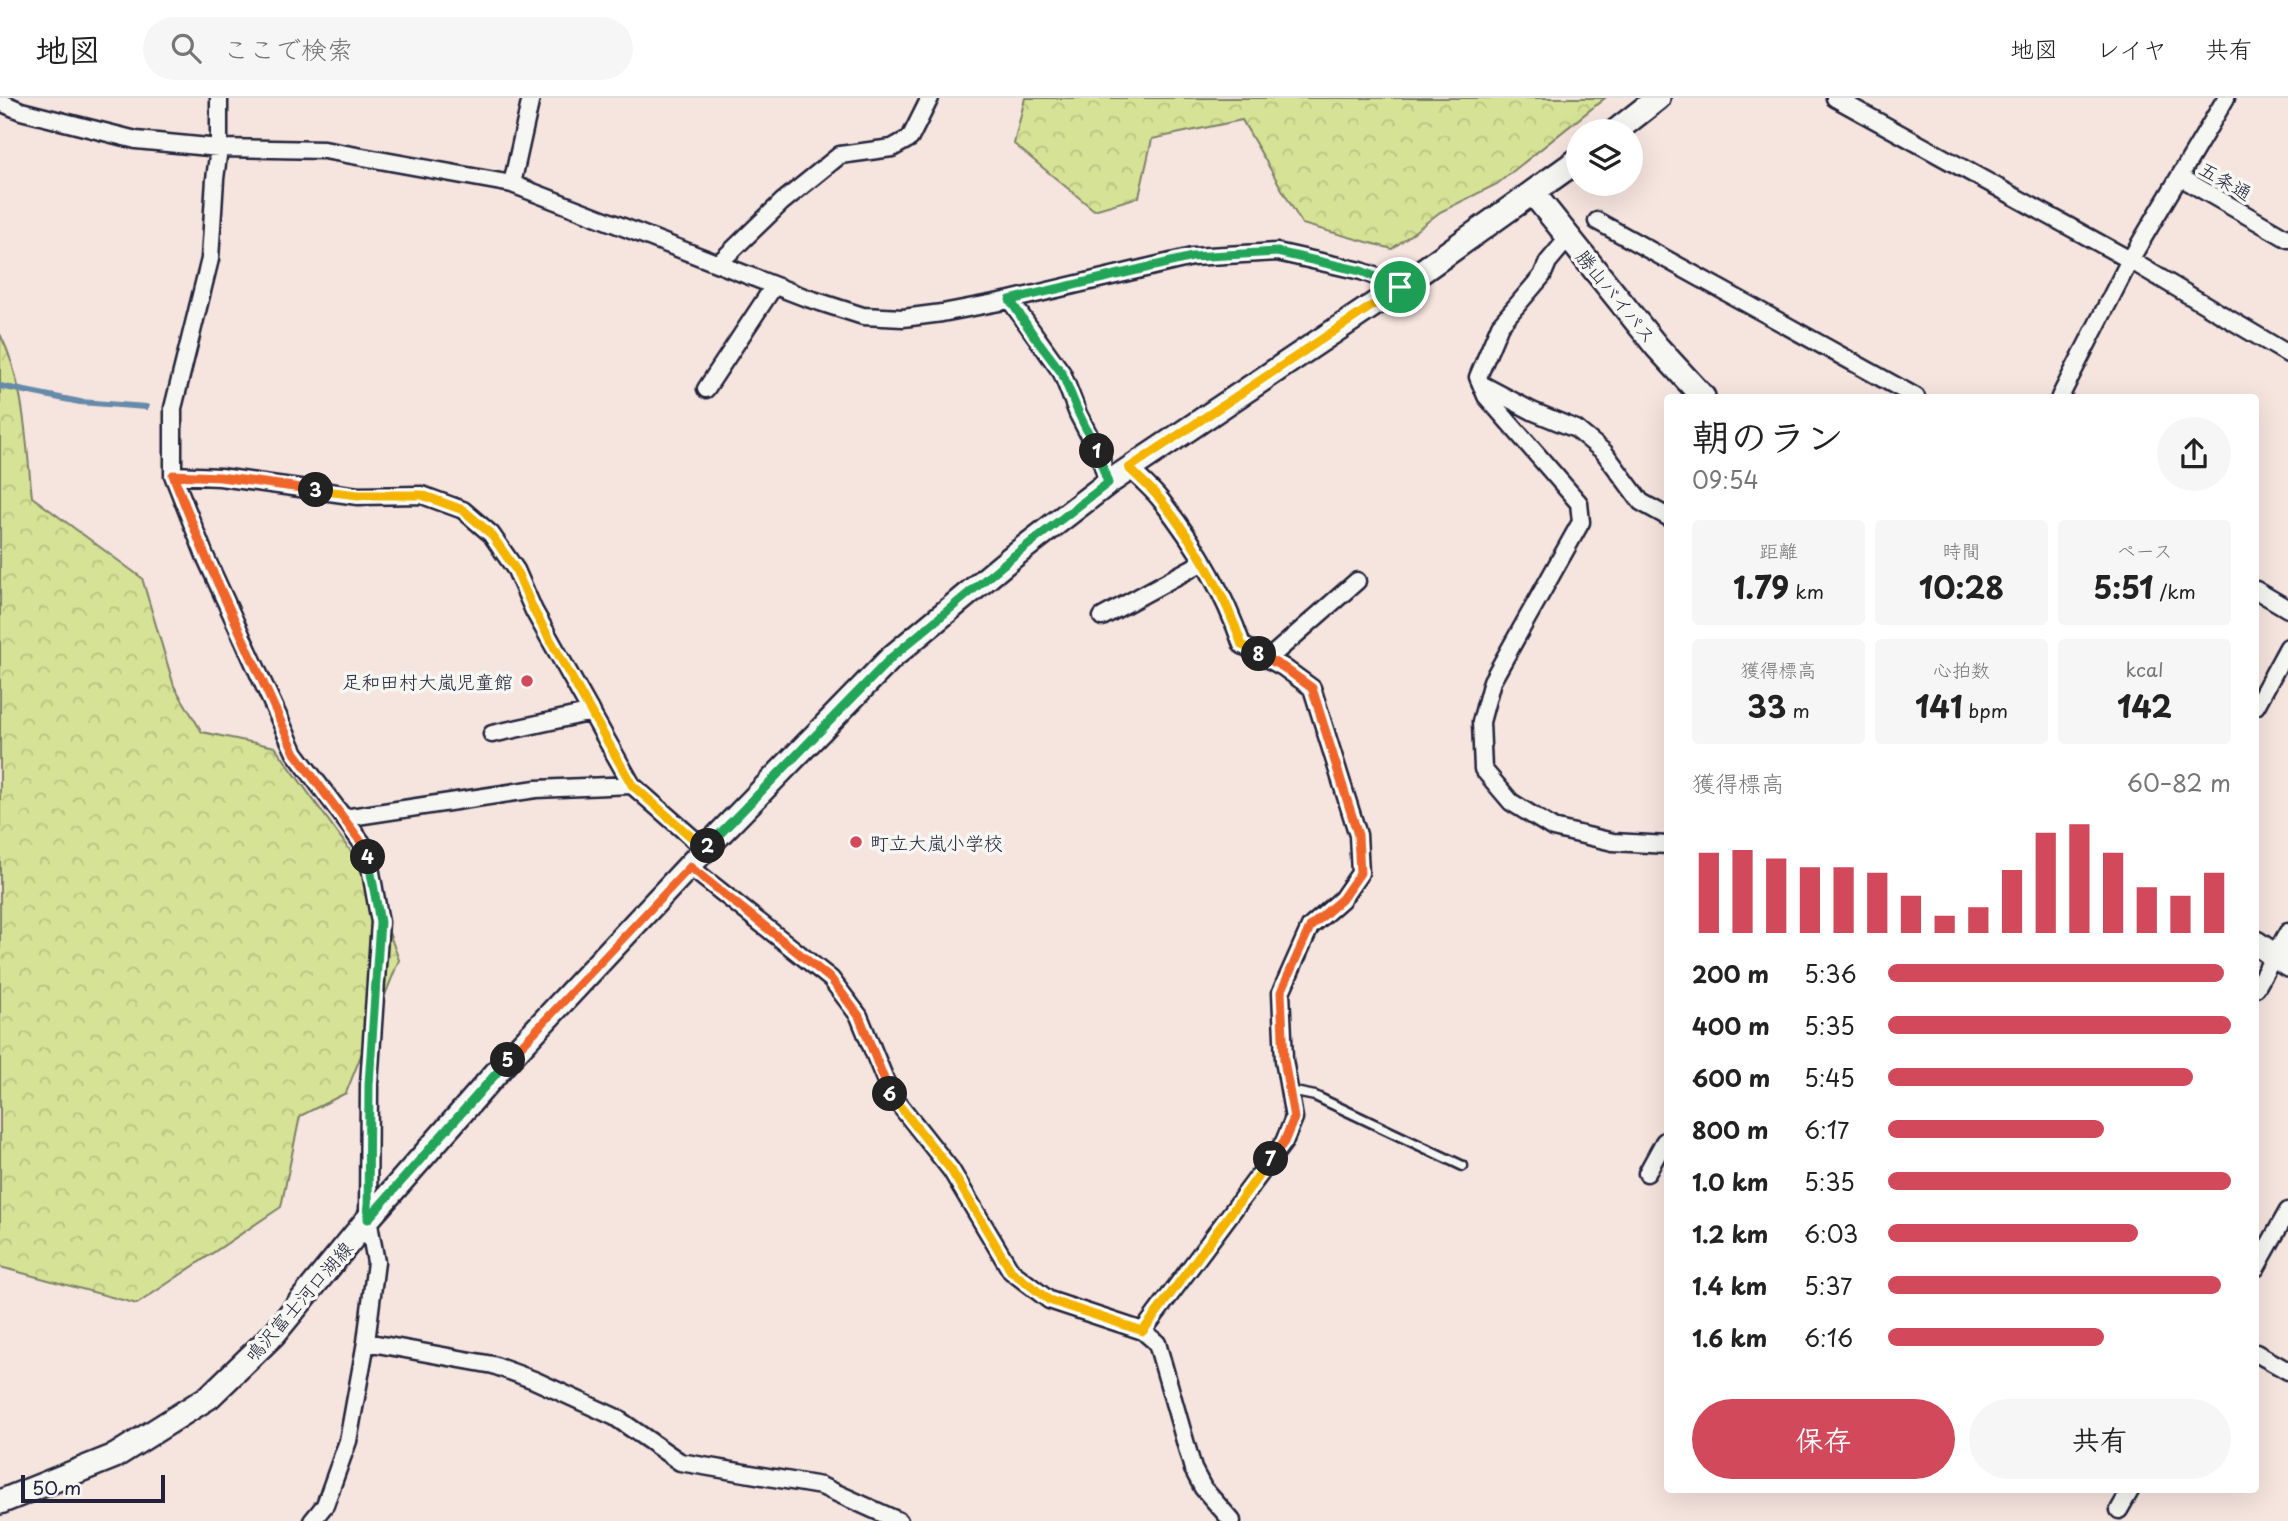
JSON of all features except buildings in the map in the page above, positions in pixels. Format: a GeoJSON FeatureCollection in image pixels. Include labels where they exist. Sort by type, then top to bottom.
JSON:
{"type":"FeatureCollection","features":[{"type":"Feature","properties":{"kind":"main road"},"geometry":{"type":"LineString","coordinates":[[1631,119],[1658,98]]}},
{"type":"Feature","properties":{"kind":"main road","name":"鳴沢富士河口湖線"},"geometry":{"type":"LineString","coordinates":[[0,1502],[115,1456],[209,1397],[274,1335],[368,1219],[505,1063],[705,849],[892,657],[1011,558],[1108,483],[1400,287],[1566,169]]}},
{"type":"Feature","properties":{"kind":"main road","name":"勝山バイパス"},"geometry":{"type":"LineString","coordinates":[[1533,193],[1657,347],[1700,394]]}},
{"type":"Feature","properties":{"kind":"street"},"geometry":{"type":"LineString","coordinates":[[219,98],[219,148],[210,259],[173,408],[173,475],[205,555],[295,753],[367,850],[380,922],[369,1084],[368,1219],[376,1262],[366,1342],[348,1441],[325,1505],[312,1521]]}},
{"type":"Feature","properties":{"kind":"street"},"geometry":{"type":"LineString","coordinates":[[512,184],[531,98]]}},
{"type":"Feature","properties":{"kind":"street"},"geometry":{"type":"LineString","coordinates":[[719,263],[782,202],[840,155],[891,148],[909,138],[930,98]]}},
{"type":"Feature","properties":{"kind":"street"},"geometry":{"type":"LineString","coordinates":[[1835,98],[2130,260],[2288,354]]}},
{"type":"Feature","properties":{"kind":"street"},"geometry":{"type":"LineString","coordinates":[[2062,394],[2130,260],[2226,98]]}},
{"type":"Feature","properties":{"kind":"street"},"geometry":{"type":"LineString","coordinates":[[0,102],[21,111],[136,140],[219,148],[324,150],[512,184],[774,286],[863,316],[903,318],[1010,300],[1192,257],[1277,252],[1361,271],[1400,287]]}},
{"type":"Feature","properties":{"kind":"street","name":"五条通"},"geometry":{"type":"LineString","coordinates":[[2180,177],[2288,239]]}},
{"type":"Feature","properties":{"kind":"street"},"geometry":{"type":"LineString","coordinates":[[1597,221],[1911,394]]}},
{"type":"Feature","properties":{"kind":"street"},"geometry":{"type":"LineString","coordinates":[[1569,237],[1548,262],[1542,276],[1500,325],[1478,377],[1486,396],[1579,503],[1581,522],[1492,681],[1481,722],[1483,769],[1511,802],[1553,828],[1613,842],[1664,845]]}},
{"type":"Feature","properties":{"kind":"street"},"geometry":{"type":"LineString","coordinates":[[706,389],[774,286]]}},
{"type":"Feature","properties":{"kind":"street"},"geometry":{"type":"LineString","coordinates":[[1010,300],[1062,373],[1100,456],[1108,483]]}},
{"type":"Feature","properties":{"kind":"street"},"geometry":{"type":"LineString","coordinates":[[1481,384],[1532,411],[1577,429],[1604,452],[1641,502],[1664,515]]}},
{"type":"Feature","properties":{"kind":"street"},"geometry":{"type":"LineString","coordinates":[[1129,468],[1159,497],[1212,575],[1242,645],[1312,688],[1358,835],[1360,873],[1342,899],[1310,927],[1281,992],[1284,1060],[1294,1118],[1284,1142],[1143,1331]]}},
{"type":"Feature","properties":{"kind":"street"},"geometry":{"type":"LineString","coordinates":[[173,475],[220,477],[358,495],[422,495],[463,510],[491,534],[516,570],[534,611],[632,785],[705,849]]}},
{"type":"Feature","properties":{"kind":"street"},"geometry":{"type":"LineString","coordinates":[[1102,617],[1203,562]]}},
{"type":"Feature","properties":{"kind":"street"},"geometry":{"type":"LineString","coordinates":[[1268,659],[1357,581]]}},
{"type":"Feature","properties":{"kind":"street"},"geometry":{"type":"LineString","coordinates":[[2259,592],[2288,609]]}},
{"type":"Feature","properties":{"kind":"street"},"geometry":{"type":"LineString","coordinates":[[2259,700],[2288,647]]}},
{"type":"Feature","properties":{"kind":"street"},"geometry":{"type":"LineString","coordinates":[[492,733],[592,712]]}},
{"type":"Feature","properties":{"kind":"street"},"geometry":{"type":"LineString","coordinates":[[344,818],[536,789],[632,785]]}},
{"type":"Feature","properties":{"kind":"street"},"geometry":{"type":"LineString","coordinates":[[690,867],[831,979],[859,1016],[891,1094],[951,1170],[1011,1271],[1049,1300],[1143,1331],[1157,1343],[1193,1469],[1203,1488],[1232,1521]]}},
{"type":"Feature","properties":{"kind":"street"},"geometry":{"type":"LineString","coordinates":[[2259,979],[2288,932]]}},
{"type":"Feature","properties":{"kind":"street"},"geometry":{"type":"LineString","coordinates":[[1647,1173],[1664,1142]]}},
{"type":"Feature","properties":{"kind":"street"},"geometry":{"type":"LineString","coordinates":[[2259,1263],[2288,1211]]}},
{"type":"Feature","properties":{"kind":"street"},"geometry":{"type":"LineString","coordinates":[[366,1342],[493,1365],[534,1380],[615,1417],[680,1462],[821,1486],[899,1521]]}},
{"type":"Feature","properties":{"kind":"street"},"geometry":{"type":"LineString","coordinates":[[2259,1355],[2288,1371]]}},
{"type":"Feature","properties":{"kind":"street"},"geometry":{"type":"LineString","coordinates":[[2119,1510],[2129,1493]]}},
{"type":"Feature","properties":{"kind":"lane"},"geometry":{"type":"LineString","coordinates":[[1290,1091],[1315,1096],[1463,1166]]}},
{"type":"Feature","properties":{"kind":"green space"},"geometry":{"type":"Polygon","coordinates":[[[1025,98],[1605,98],[1579,119],[1566,119],[1566,129],[1497,184],[1440,212],[1392,249],[1302,224],[1242,120],[1152,139],[1139,197],[1094,210],[1014,144],[1025,98]]]}},
{"type":"Feature","properties":{"kind":"green space"},"geometry":{"type":"Polygon","coordinates":[[[0,334],[20,393],[32,497],[142,578],[174,686],[202,732],[275,747],[368,875],[399,960],[346,1093],[300,1116],[281,1207],[137,1304],[0,1267],[0,334]]]}},
{"type":"Feature","properties":{"kind":"waterway"},"geometry":{"type":"LineString","coordinates":[[0,386],[80,402],[146,407]]}},
{"type":"Feature","properties":{"kind":"place","name":"足和田村大嵐児童館"},"geometry":{"type":"Point","coordinates":[527,681]}},
{"type":"Feature","properties":{"kind":"place","name":"町立大嵐小学校"},"geometry":{"type":"Point","coordinates":[856,842]}},
{"type":"Feature","properties":{"kind":"route"},"geometry":{"type":"LineString","coordinates":[[1277,252],[1361,271],[1400,287],[1129,468],[1159,497],[1212,575],[1242,645],[1283,667],[1312,688],[1358,835],[1360,873],[1342,899],[1310,927],[1281,992],[1284,1060],[1294,1118],[1284,1142],[1143,1331],[1049,1300],[1011,1271],[951,1170],[891,1094],[859,1016],[831,979],[690,867],[505,1063],[368,1219],[369,1084],[380,922],[367,850],[295,753],[205,555],[173,475],[220,477],[358,495],[422,495],[463,510],[491,534],[516,570],[534,611],[632,785],[705,849],[892,657],[1011,558],[1108,483],[1100,456],[1062,373],[1010,300],[1192,257],[1277,252]]}}]}
